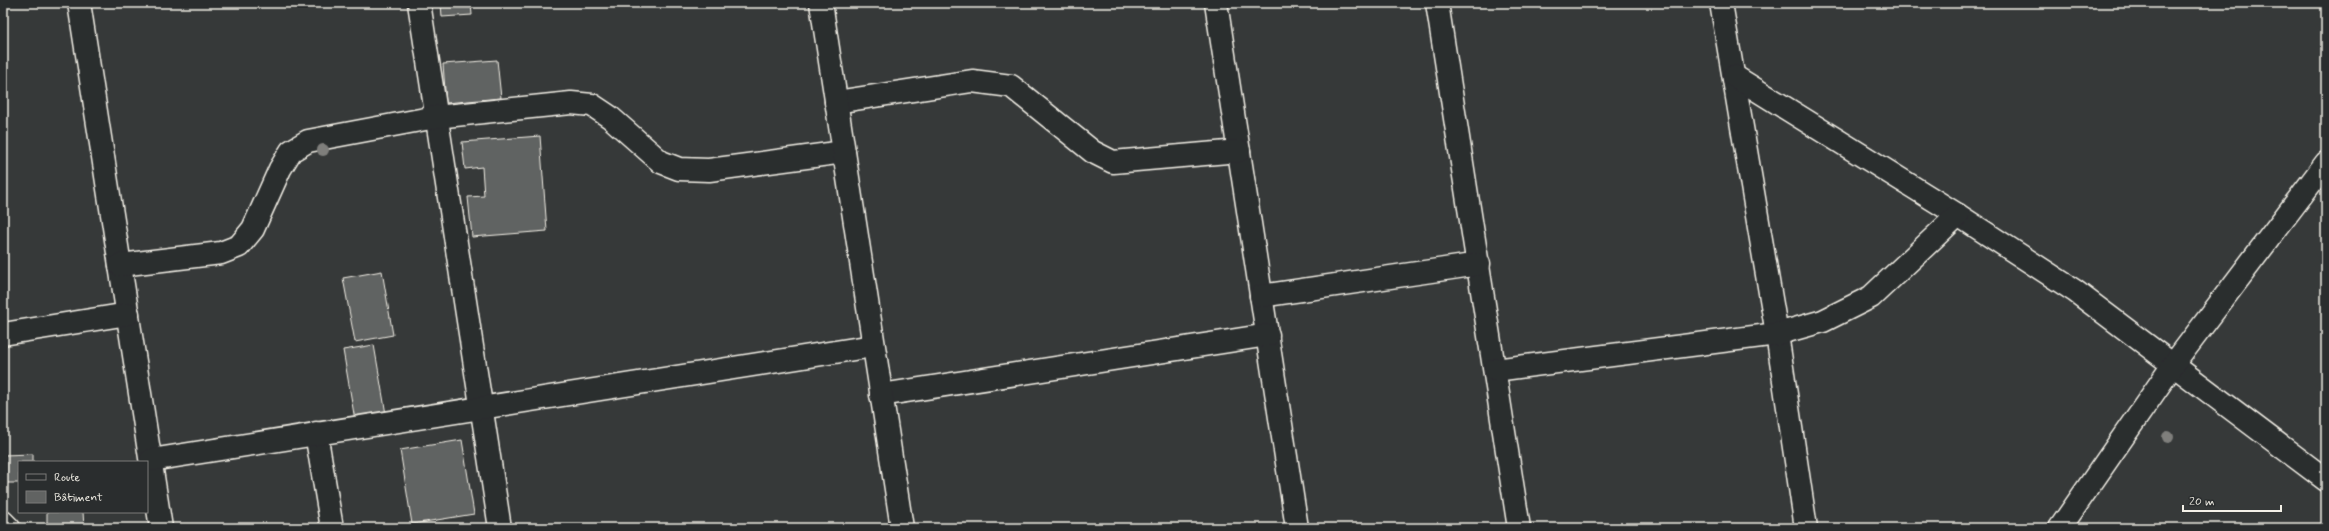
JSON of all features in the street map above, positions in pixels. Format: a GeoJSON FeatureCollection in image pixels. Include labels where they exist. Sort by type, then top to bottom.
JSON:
{"type":"FeatureCollection","features":[{"type":"Feature","properties":{"kind":"street"},"geometry":{"type":"LineString","coordinates":[[80,3],[161,528]]}},
{"type":"Feature","properties":{"kind":"street"},"geometry":{"type":"LineString","coordinates":[[419,3],[500,528]]}},
{"type":"Feature","properties":{"kind":"street"},"geometry":{"type":"LineString","coordinates":[[821,3],[902,528]]}},
{"type":"Feature","properties":{"kind":"street"},"geometry":{"type":"LineString","coordinates":[[1216,3],[1297,528]]}},
{"type":"Feature","properties":{"kind":"street"},"geometry":{"type":"LineString","coordinates":[[1437,3],[1479,264],[1519,528]]}},
{"type":"Feature","properties":{"kind":"street"},"geometry":{"type":"LineString","coordinates":[[1721,3],[1777,334],[1806,528]]}},
{"type":"Feature","properties":{"kind":"street"},"geometry":{"type":"LineString","coordinates":[[1734,76],[1958,215],[2075,291],[2326,480]]}},
{"type":"Feature","properties":{"kind":"street"},"geometry":{"type":"LineString","coordinates":[[836,102],[972,81],[993,83],[1012,86],[1094,152],[1113,162],[1239,151]]}},
{"type":"Feature","properties":{"kind":"street"},"geometry":{"type":"LineString","coordinates":[[120,265],[221,253],[239,246],[253,229],[280,169],[291,150],[308,141],[436,117],[571,103],[592,105],[610,117],[661,162],[679,169],[709,170],[844,152]]}},
{"type":"Feature","properties":{"kind":"street"},"geometry":{"type":"LineString","coordinates":[[2060,528],[2173,365],[2323,172]]}},
{"type":"Feature","properties":{"kind":"street"},"geometry":{"type":"LineString","coordinates":[[1495,370],[1777,334],[1823,321],[1871,297],[1958,215]]}},
{"type":"Feature","properties":{"kind":"street"},"geometry":{"type":"LineString","coordinates":[[1261,296],[1479,264]]}},
{"type":"Feature","properties":{"kind":"street"},"geometry":{"type":"LineString","coordinates":[[3,334],[128,314]]}},
{"type":"Feature","properties":{"kind":"street"},"geometry":{"type":"LineString","coordinates":[[881,395],[1268,334]]}},
{"type":"Feature","properties":{"kind":"street"},"geometry":{"type":"LineString","coordinates":[[151,460],[873,346]]}},
{"type":"Feature","properties":{"kind":"street"},"geometry":{"type":"LineString","coordinates":[[316,433],[332,528]]}},
{"type":"Feature","properties":{"kind":"street"},"geometry":{"type":"LineString","coordinates":[[3,522],[9,528]]}},
{"type":"Feature","properties":{"kind":"building"},"geometry":{"type":"Polygon","coordinates":[[[441,3],[471,3],[472,15],[442,17],[441,3]]]}},
{"type":"Feature","properties":{"kind":"building"},"geometry":{"type":"Polygon","coordinates":[[[497,60],[501,98],[446,103],[443,64],[497,60]]]}},
{"type":"Feature","properties":{"kind":"building"},"geometry":{"type":"Polygon","coordinates":[[[540,136],[547,231],[472,237],[468,197],[484,196],[482,167],[465,169],[462,142],[540,136]]]}},
{"type":"Feature","properties":{"kind":"building"},"geometry":{"type":"Polygon","coordinates":[[[382,271],[393,335],[355,342],[343,278],[382,271]]]}},
{"type":"Feature","properties":{"kind":"building"},"geometry":{"type":"Polygon","coordinates":[[[374,345],[387,420],[356,426],[343,350],[374,345]]]}},
{"type":"Feature","properties":{"kind":"building"},"geometry":{"type":"Polygon","coordinates":[[[462,440],[474,514],[412,524],[400,450],[462,440]]]}},
{"type":"Feature","properties":{"kind":"building"},"geometry":{"type":"Polygon","coordinates":[[[33,454],[33,461],[18,461],[18,483],[3,483],[3,455],[33,454]]]}},
{"type":"Feature","properties":{"kind":"building"},"geometry":{"type":"Polygon","coordinates":[[[47,513],[83,513],[84,528],[47,528],[47,513]]]}},
{"type":"Feature","properties":{"kind":"building"},"geometry":{"type":"Polygon","coordinates":[[[391,525],[391,528],[361,528],[391,525]]]}}]}
